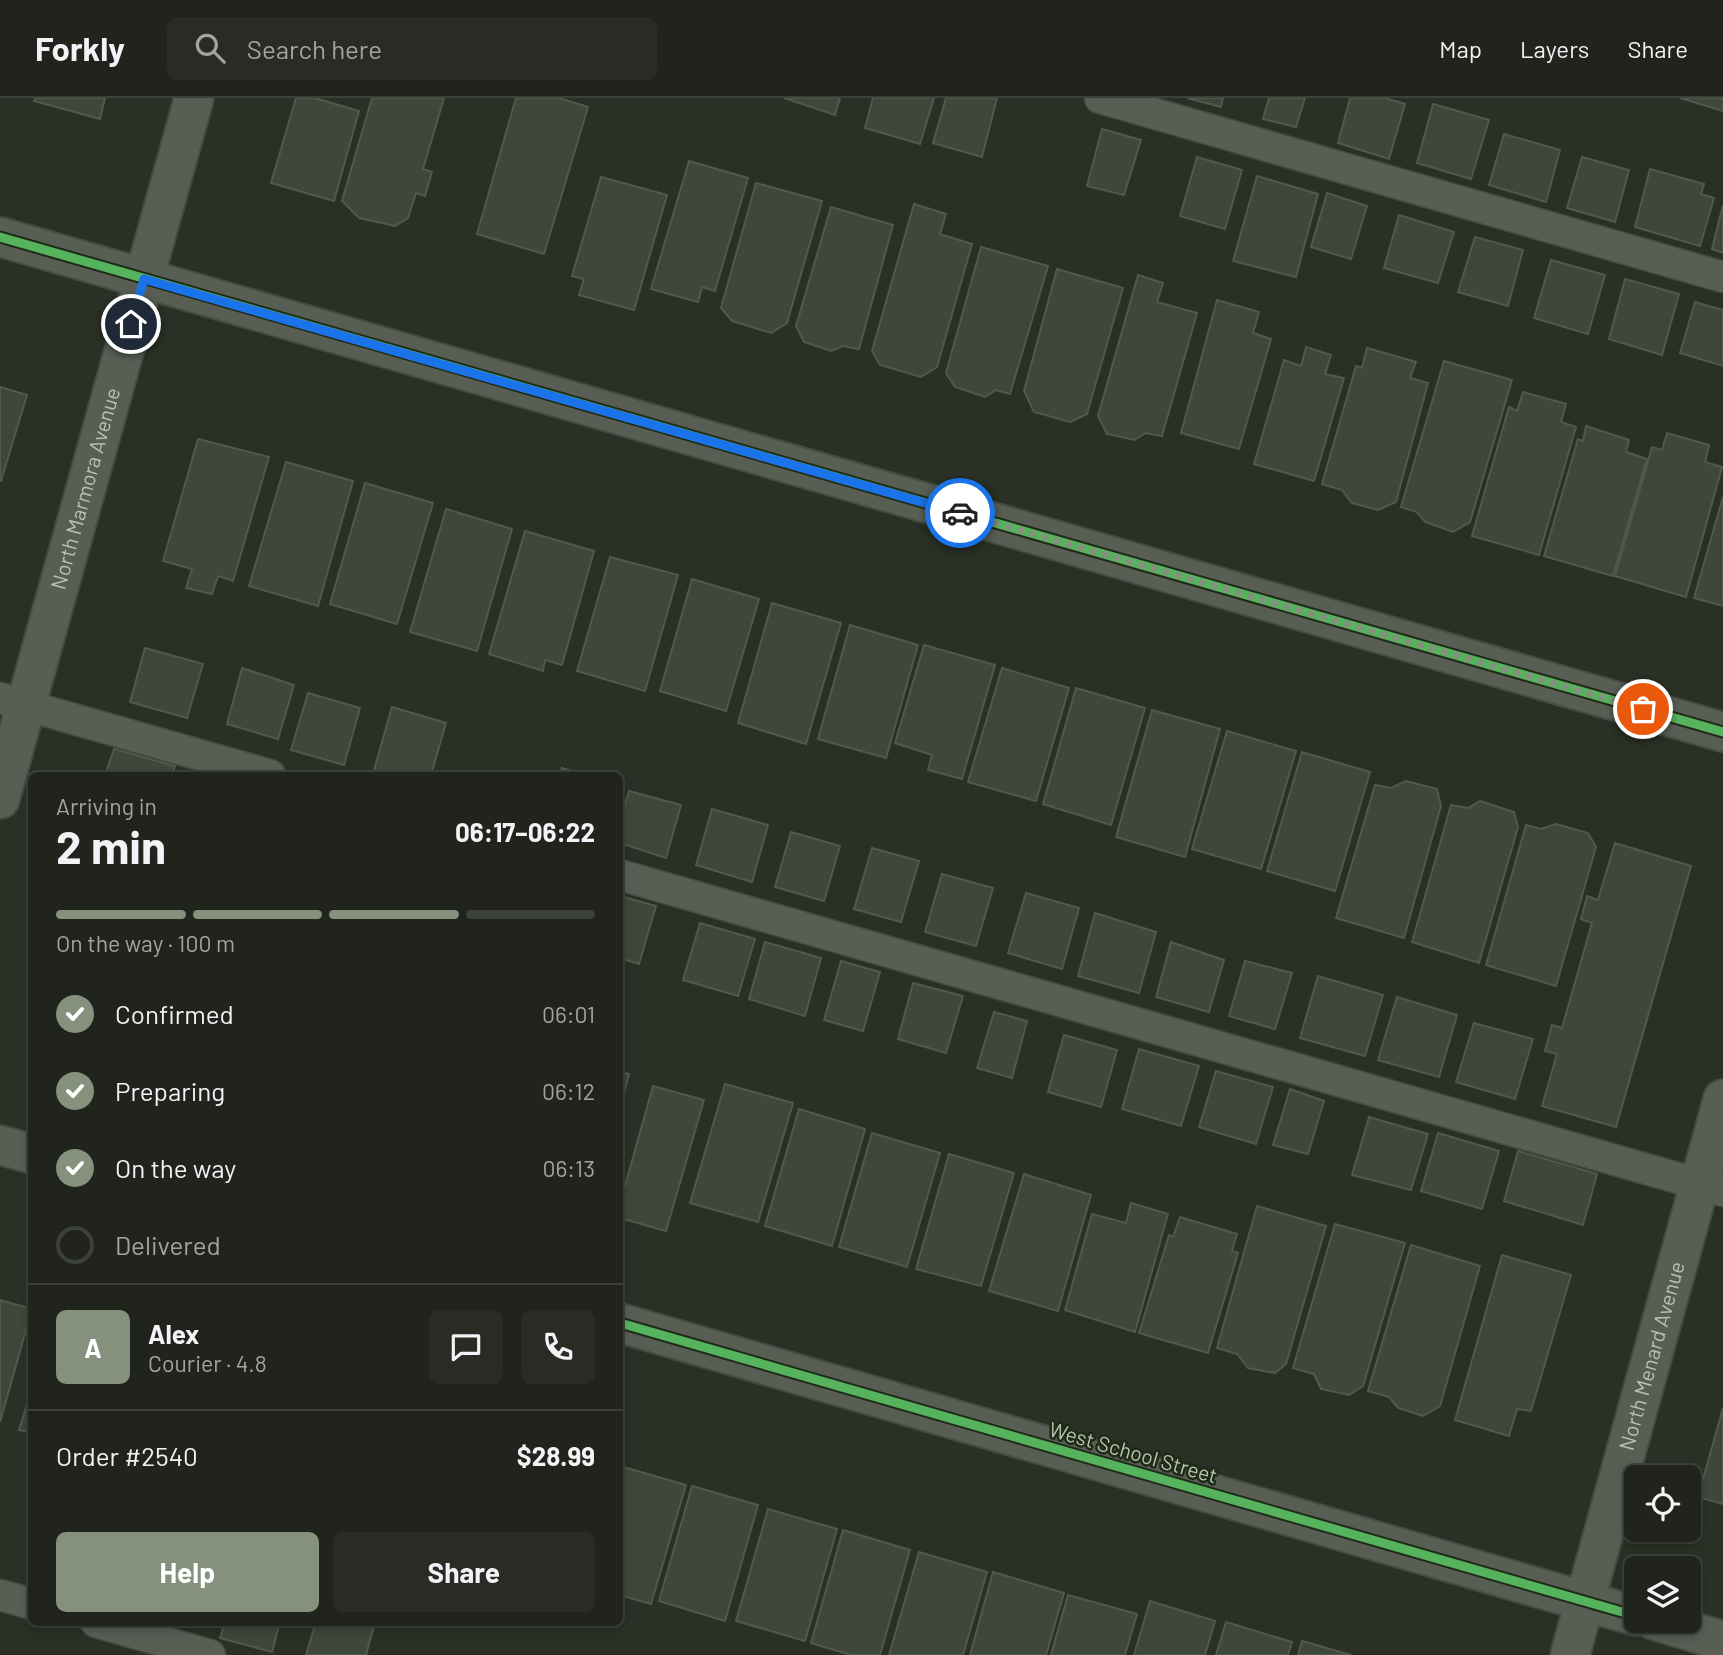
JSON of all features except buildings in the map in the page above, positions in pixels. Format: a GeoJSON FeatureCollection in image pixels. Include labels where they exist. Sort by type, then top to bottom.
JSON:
{"type":"FeatureCollection","features":[{"type":"Feature","properties":{"kind":"street","name":"North Marmora Avenue"},"geometry":{"type":"LineString","coordinates":[[0,799],[13,702],[144,279],[194,98]]}},
{"type":"Feature","properties":{"kind":"street"},"geometry":{"type":"LineString","coordinates":[[0,237],[1723,732]]}},
{"type":"Feature","properties":{"kind":"street","name":"North Menard Avenue"},"geometry":{"type":"LineString","coordinates":[[1570,1655],[1711,1188],[1723,1099]]}},
{"type":"Feature","properties":{"kind":"street"},"geometry":{"type":"LineString","coordinates":[[0,1145],[28,1153]]}},
{"type":"Feature","properties":{"kind":"street","name":"West School Street"},"geometry":{"type":"LineString","coordinates":[[623,1324],[1624,1612]]}},
{"type":"Feature","properties":{"kind":"street"},"geometry":{"type":"LineString","coordinates":[[1696,1633],[1723,1641]]}},
{"type":"Feature","properties":{"kind":"lane"},"geometry":{"type":"LineString","coordinates":[[1100,98],[1723,277]]}},
{"type":"Feature","properties":{"kind":"lane"},"geometry":{"type":"LineString","coordinates":[[13,702],[259,772]]}},
{"type":"Feature","properties":{"kind":"lane"},"geometry":{"type":"LineString","coordinates":[[623,876],[1711,1188]]}},
{"type":"Feature","properties":{"kind":"lane"},"geometry":{"type":"LineString","coordinates":[[0,1595],[28,1603]]}},
{"type":"Feature","properties":{"kind":"lane"},"geometry":{"type":"LineString","coordinates":[[110,1626],[210,1655]]}},
{"type":"Feature","properties":{"kind":"cycle path"},"geometry":{"type":"LineString","coordinates":[[0,237],[1723,732]]}},
{"type":"Feature","properties":{"kind":"cycle path"},"geometry":{"type":"LineString","coordinates":[[623,1324],[1624,1613]]}},
{"type":"Feature","properties":{"kind":"way so far"},"geometry":{"type":"LineString","coordinates":[[960,513],[1643,709]]}},
{"type":"Feature","properties":{"kind":"route"},"geometry":{"type":"LineString","coordinates":[[131,324],[144,279],[960,513]]}}]}
